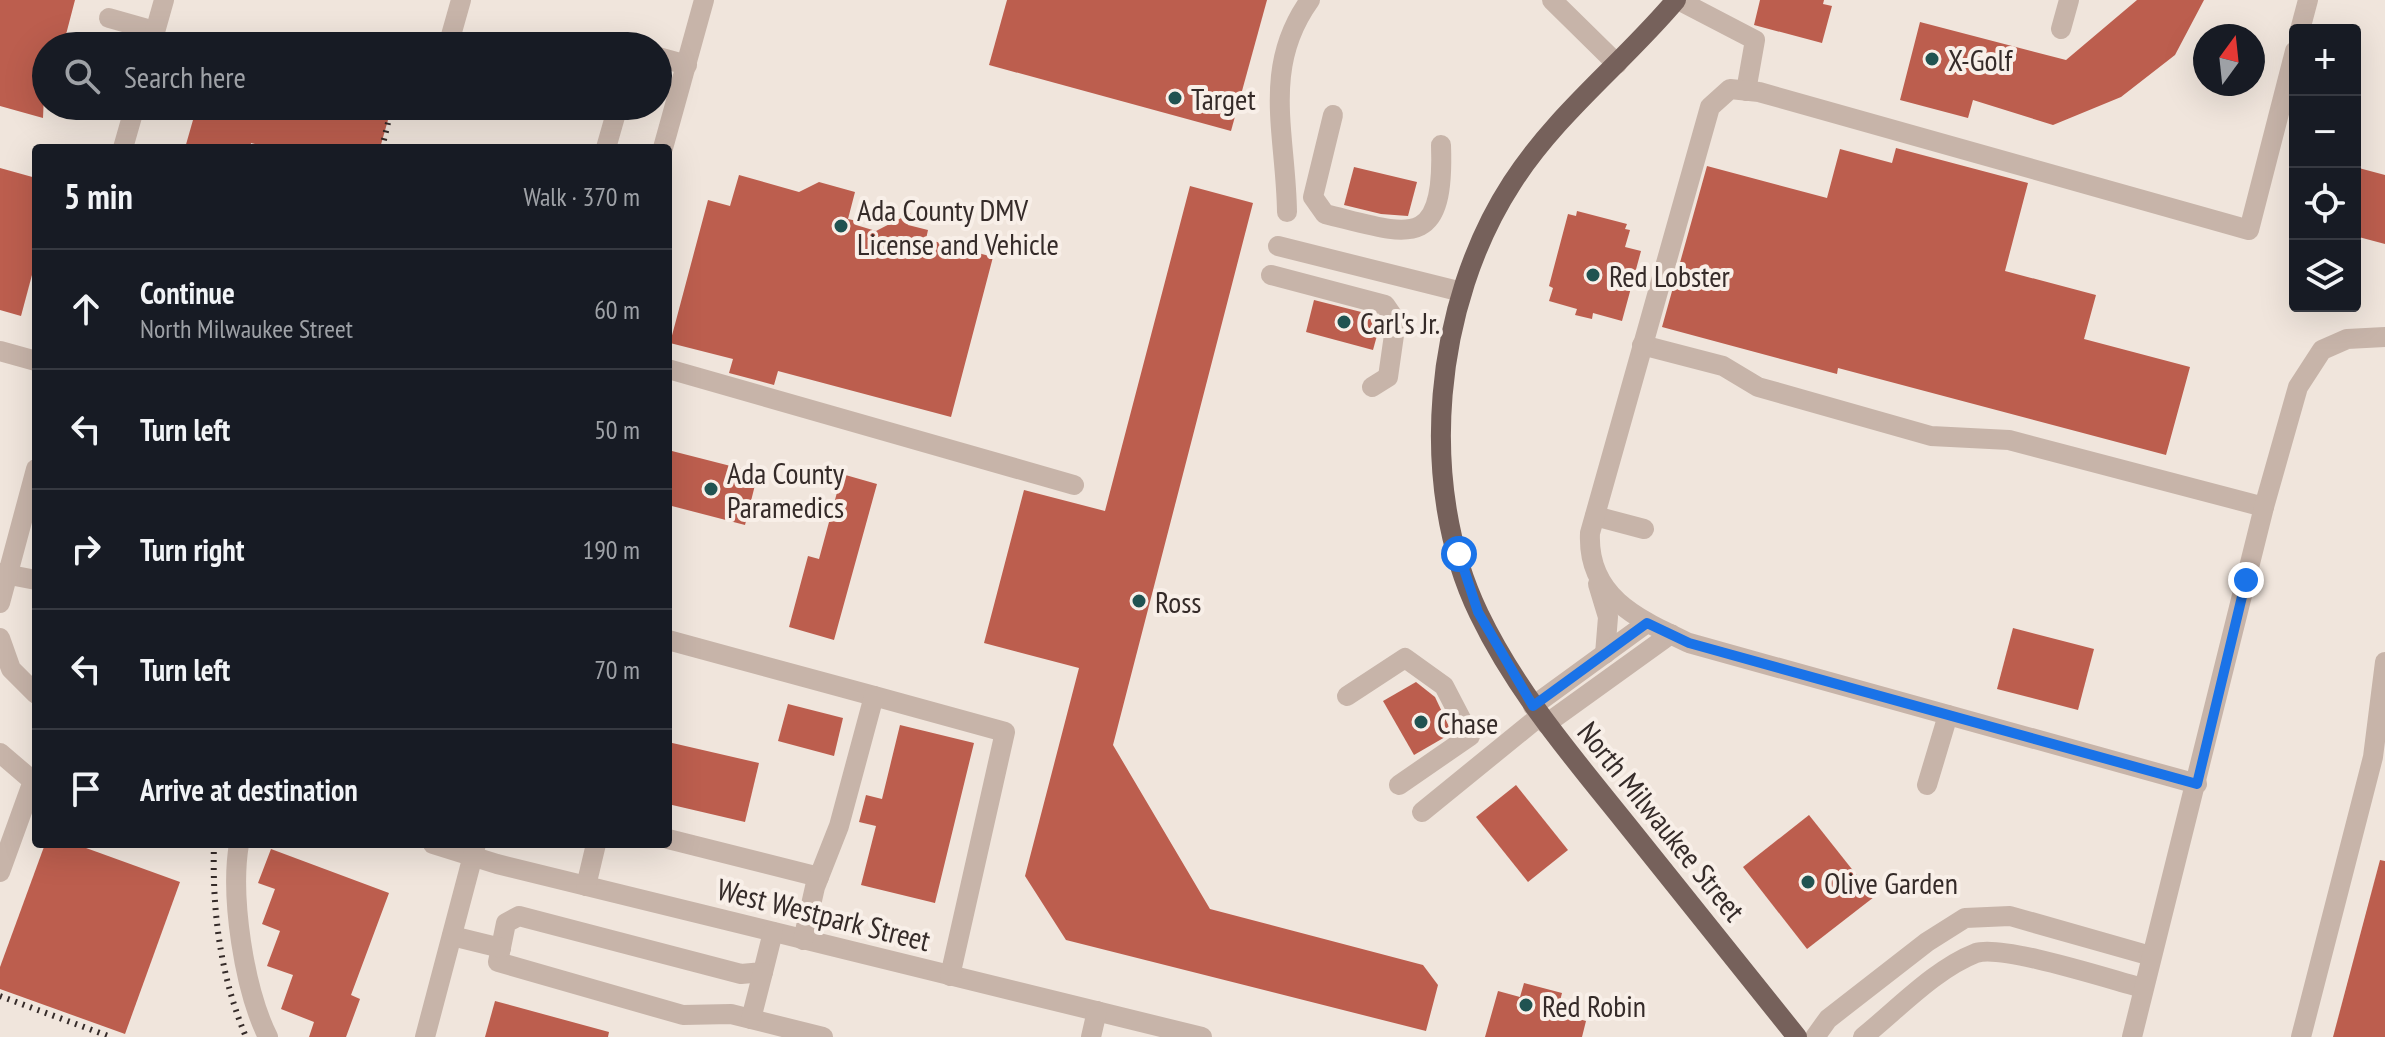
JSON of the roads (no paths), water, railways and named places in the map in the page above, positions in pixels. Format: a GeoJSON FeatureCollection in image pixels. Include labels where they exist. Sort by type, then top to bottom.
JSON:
{"type":"FeatureCollection","features":[{"type":"Feature","properties":{"kind":"main road","name":"North Milwaukee Street"},"geometry":{"type":"LineString","coordinates":[[1677,0],[1617,64],[1567,111],[1511,184],[1489,222],[1462,292],[1445,367],[1441,415],[1449,513],[1478,612],[1540,715],[1797,1037]]}},
{"type":"Feature","properties":{"kind":"street"},"geometry":{"type":"LineString","coordinates":[[155,32],[164,0]]}},
{"type":"Feature","properties":{"kind":"street"},"geometry":{"type":"LineString","coordinates":[[452,32],[461,0]]}},
{"type":"Feature","properties":{"kind":"street"},"geometry":{"type":"LineString","coordinates":[[672,117],[704,0]]}},
{"type":"Feature","properties":{"kind":"street"},"geometry":{"type":"LineString","coordinates":[[1287,212],[1278,75],[1292,25],[1310,0]]}},
{"type":"Feature","properties":{"kind":"street"},"geometry":{"type":"LineString","coordinates":[[1552,0],[1617,64]]}},
{"type":"Feature","properties":{"kind":"street"},"geometry":{"type":"LineString","coordinates":[[1677,0],[1755,40],[1746,91]]}},
{"type":"Feature","properties":{"kind":"street"},"geometry":{"type":"LineString","coordinates":[[2061,29],[2069,0]]}},
{"type":"Feature","properties":{"kind":"street"},"geometry":{"type":"LineString","coordinates":[[2302,24],[2308,0]]}},
{"type":"Feature","properties":{"kind":"street"},"geometry":{"type":"LineString","coordinates":[[109,18],[140,32]]}},
{"type":"Feature","properties":{"kind":"street"},"geometry":{"type":"LineString","coordinates":[[672,61],[687,65]]}},
{"type":"Feature","properties":{"kind":"street"},"geometry":{"type":"LineString","coordinates":[[1605,654],[1608,617],[1589,555],[1595,516],[1710,107],[1730,89],[2249,230],[2289,74]]}},
{"type":"Feature","properties":{"kind":"street"},"geometry":{"type":"LineString","coordinates":[[1333,115],[1313,197],[1325,214],[1397,231],[1415,231],[1429,220],[1442,176],[1441,145]]}},
{"type":"Feature","properties":{"kind":"street"},"geometry":{"type":"LineString","coordinates":[[124,144],[131,120]]}},
{"type":"Feature","properties":{"kind":"street"},"geometry":{"type":"LineString","coordinates":[[607,144],[614,120]]}},
{"type":"Feature","properties":{"kind":"street"},"geometry":{"type":"LineString","coordinates":[[664,144],[671,120]]}},
{"type":"Feature","properties":{"kind":"street"},"geometry":{"type":"LineString","coordinates":[[1278,246],[1462,292]]}},
{"type":"Feature","properties":{"kind":"street"},"geometry":{"type":"LineString","coordinates":[[1271,275],[1385,305],[1396,321],[1388,377],[1372,387]]}},
{"type":"Feature","properties":{"kind":"street"},"geometry":{"type":"LineString","coordinates":[[2132,1037],[2264,507],[2302,377],[2322,350],[2347,339],[2385,337]]}},
{"type":"Feature","properties":{"kind":"street"},"geometry":{"type":"LineString","coordinates":[[1642,345],[1723,366],[1758,387],[1931,436],[2009,440],[2264,507]]}},
{"type":"Feature","properties":{"kind":"street"},"geometry":{"type":"LineString","coordinates":[[0,351],[32,360]]}},
{"type":"Feature","properties":{"kind":"street"},"geometry":{"type":"LineString","coordinates":[[672,370],[1074,485]]}},
{"type":"Feature","properties":{"kind":"street"},"geometry":{"type":"LineString","coordinates":[[0,603],[4,574],[32,482]]}},
{"type":"Feature","properties":{"kind":"street"},"geometry":{"type":"LineString","coordinates":[[1595,516],[1644,529]]}},
{"type":"Feature","properties":{"kind":"street"},"geometry":{"type":"LineString","coordinates":[[4,574],[32,579]]}},
{"type":"Feature","properties":{"kind":"street"},"geometry":{"type":"LineString","coordinates":[[1596,576],[1609,594],[1647,623],[1689,643],[2197,784]]}},
{"type":"Feature","properties":{"kind":"street"},"geometry":{"type":"LineString","coordinates":[[1422,812],[1540,715],[1605,654],[1647,623]]}},
{"type":"Feature","properties":{"kind":"street"},"geometry":{"type":"LineString","coordinates":[[1540,715],[1671,634]]}},
{"type":"Feature","properties":{"kind":"street"},"geometry":{"type":"LineString","coordinates":[[0,638],[5,671],[32,691]]}},
{"type":"Feature","properties":{"kind":"street"},"geometry":{"type":"LineString","coordinates":[[672,641],[1005,732],[950,976]]}},
{"type":"Feature","properties":{"kind":"street"},"geometry":{"type":"LineString","coordinates":[[1347,696],[1405,658],[1444,686],[1470,736],[1399,785]]}},
{"type":"Feature","properties":{"kind":"street"},"geometry":{"type":"LineString","coordinates":[[2301,1037],[2373,757],[2385,662]]}},
{"type":"Feature","properties":{"kind":"street"},"geometry":{"type":"LineString","coordinates":[[803,940],[819,877],[839,826],[874,696]]}},
{"type":"Feature","properties":{"kind":"street"},"geometry":{"type":"LineString","coordinates":[[1927,785],[1948,715]]}},
{"type":"Feature","properties":{"kind":"street"},"geometry":{"type":"LineString","coordinates":[[0,753],[32,780]]}},
{"type":"Feature","properties":{"kind":"street"},"geometry":{"type":"LineString","coordinates":[[0,872],[32,784]]}},
{"type":"Feature","properties":{"kind":"street"},"geometry":{"type":"LineString","coordinates":[[672,840],[819,877]]}},
{"type":"Feature","properties":{"kind":"street"},"geometry":{"type":"LineString","coordinates":[[238,848],[235,868],[241,927],[255,1011],[268,1037]]}},
{"type":"Feature","properties":{"kind":"street"},"geometry":{"type":"LineString","coordinates":[[586,886],[595,848]]}},
{"type":"Feature","properties":{"kind":"street"},"geometry":{"type":"LineString","coordinates":[[425,1037],[474,851]]}},
{"type":"Feature","properties":{"kind":"street","name":"West Westpark Street"},"geometry":{"type":"LineString","coordinates":[[474,851],[586,886],[1097,1011],[1143,1030],[1202,1037]]}},
{"type":"Feature","properties":{"kind":"street"},"geometry":{"type":"LineString","coordinates":[[763,972],[741,974],[519,916],[506,923],[498,962],[683,1015],[731,1014],[823,1037]]}},
{"type":"Feature","properties":{"kind":"street"},"geometry":{"type":"LineString","coordinates":[[1815,1037],[1828,1019],[1927,942],[1965,918],[2010,916],[2151,956]]}},
{"type":"Feature","properties":{"kind":"street"},"geometry":{"type":"LineString","coordinates":[[751,1019],[773,932]]}},
{"type":"Feature","properties":{"kind":"street"},"geometry":{"type":"LineString","coordinates":[[452,936],[501,948]]}},
{"type":"Feature","properties":{"kind":"street"},"geometry":{"type":"LineString","coordinates":[[1863,1037],[1948,969],[1979,952],[2027,957],[2143,988]]}},
{"type":"Feature","properties":{"kind":"street"},"geometry":{"type":"LineString","coordinates":[[1091,1037],[1097,1011]]}},
{"type":"Feature","properties":{"kind":"railway"},"geometry":{"type":"LineString","coordinates":[[383,144],[389,120]]}},
{"type":"Feature","properties":{"kind":"railway"},"geometry":{"type":"LineString","coordinates":[[214,848],[216,918],[224,966],[246,1037]]}},
{"type":"Feature","properties":{"kind":"railway"},"geometry":{"type":"LineString","coordinates":[[0,996],[111,1037]]}},
{"type":"Feature","properties":{"kind":"place","name":"X-Golf"},"geometry":{"type":"Point","coordinates":[1932,59]}},
{"type":"Feature","properties":{"kind":"place","name":"Target"},"geometry":{"type":"Point","coordinates":[1175,98]}},
{"type":"Feature","properties":{"kind":"place","name":"Ada County DMV License and Vehicle"},"geometry":{"type":"Point","coordinates":[841,226]}},
{"type":"Feature","properties":{"kind":"place","name":"Red Lobster"},"geometry":{"type":"Point","coordinates":[1593,275]}},
{"type":"Feature","properties":{"kind":"place","name":"Carl's Jr."},"geometry":{"type":"Point","coordinates":[1344,322]}},
{"type":"Feature","properties":{"kind":"place","name":"Ada County Paramedics"},"geometry":{"type":"Point","coordinates":[711,489]}},
{"type":"Feature","properties":{"kind":"place","name":"Ross"},"geometry":{"type":"Point","coordinates":[1139,601]}},
{"type":"Feature","properties":{"kind":"place","name":"Chase"},"geometry":{"type":"Point","coordinates":[1421,722]}},
{"type":"Feature","properties":{"kind":"place","name":"Olive Garden"},"geometry":{"type":"Point","coordinates":[1808,882]}},
{"type":"Feature","properties":{"kind":"place","name":"Red Robin"},"geometry":{"type":"Point","coordinates":[1526,1005]}}]}
